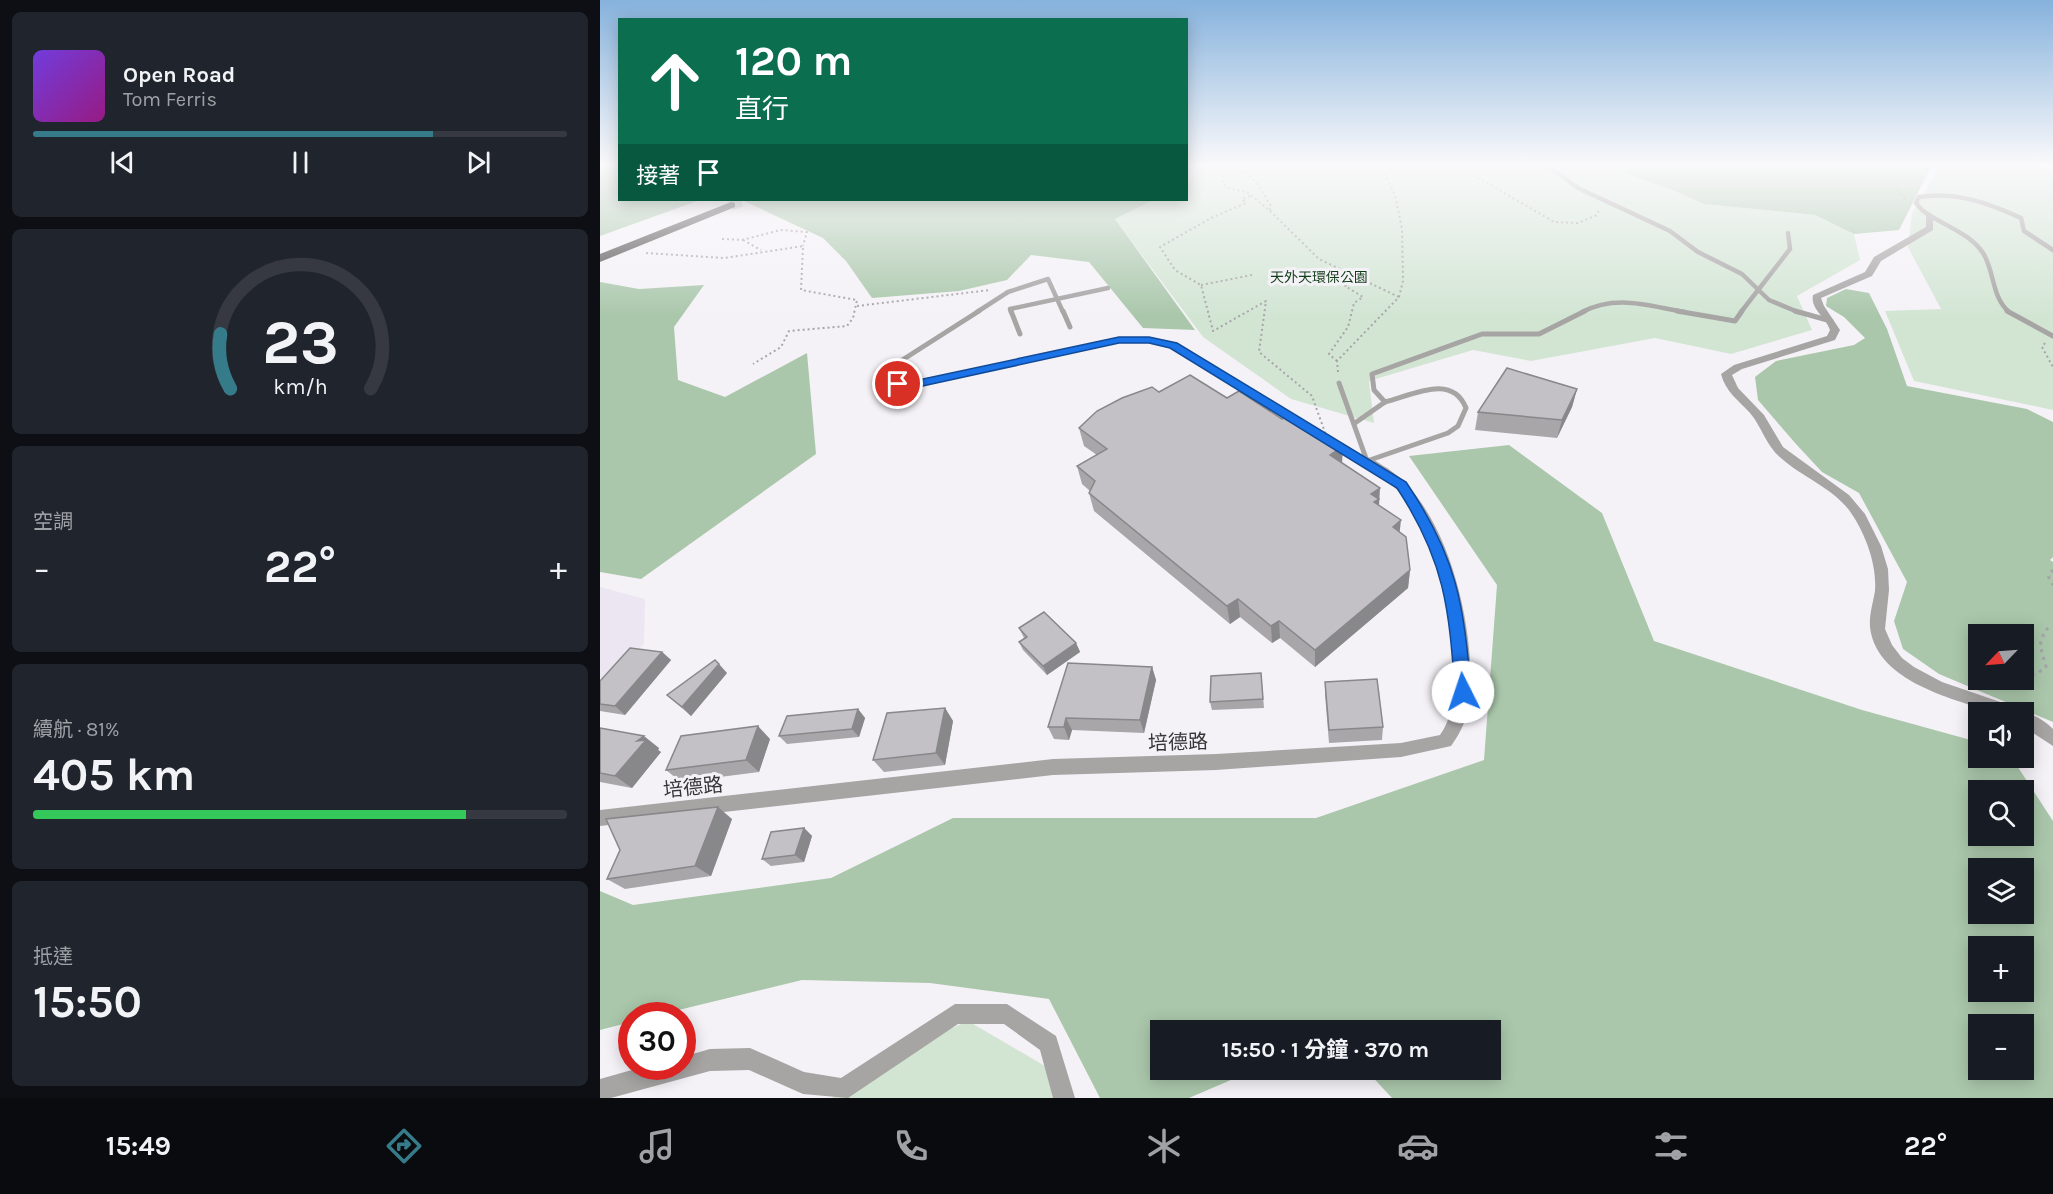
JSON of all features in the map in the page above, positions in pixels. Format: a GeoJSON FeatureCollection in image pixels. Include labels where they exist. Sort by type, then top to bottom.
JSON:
{"type":"FeatureCollection","features":[{"type":"Feature","properties":{"kind":"highway"},"geometry":{"type":"LineString","coordinates":[[600,246],[680,214]]}},
{"type":"Feature","properties":{"kind":"highway"},"geometry":{"type":"LineString","coordinates":[[600,258],[708,214]]}},
{"type":"Feature","properties":{"kind":"street"},"geometry":{"type":"LineString","coordinates":[[1929,215],[1930,228],[1877,259],[1869,274],[1816,297],[1816,306],[1831,321],[1835,330],[1831,338],[1737,367],[1726,374],[1728,385],[1765,423],[1772,442],[1782,453],[1844,496],[1859,516],[1880,562],[1882,579],[1876,617],[1880,638],[1896,661],[1912,674],[1977,702]]}},
{"type":"Feature","properties":{"kind":"street","name":"培德路"},"geometry":{"type":"LineString","coordinates":[[600,818],[1053,767],[1216,762],[1401,750],[1445,741],[1457,722],[1463,692],[1457,616],[1446,568],[1424,519],[1402,485],[1367,461]]}},
{"type":"Feature","properties":{"kind":"street"},"geometry":{"type":"LineString","coordinates":[[2034,724],[2053,739]]}},
{"type":"Feature","properties":{"kind":"street"},"geometry":{"type":"LineString","coordinates":[[600,1090],[710,1060],[750,1059],[803,1083],[843,1089],[955,1014],[1007,1014],[1049,1044],[1064,1098]]}},
{"type":"Feature","properties":{"kind":"lane"},"geometry":{"type":"LineString","coordinates":[[1637,214],[1670,231],[1698,252],[1742,274],[1769,300],[1805,315],[1831,321]]}},
{"type":"Feature","properties":{"kind":"lane"},"geometry":{"type":"LineString","coordinates":[[2013,214],[2021,218],[2024,231],[2053,250]]}},
{"type":"Feature","properties":{"kind":"lane"},"geometry":{"type":"LineString","coordinates":[[1929,215],[1955,229],[1977,246],[1991,265],[2000,303],[2034,328],[2052,336]]}},
{"type":"Feature","properties":{"kind":"lane"},"geometry":{"type":"LineString","coordinates":[[1385,402],[1374,390],[1372,374],[1482,334],[1539,334],[1600,303],[1628,302],[1735,321],[1758,287],[1790,249],[1788,233]]}},
{"type":"Feature","properties":{"kind":"lane"},"geometry":{"type":"LineString","coordinates":[[1070,327],[1047,279],[1008,292],[896,364],[890,373],[891,381],[909,385],[1119,340],[1149,340],[1174,346],[1295,420]]}},
{"type":"Feature","properties":{"kind":"lane"},"geometry":{"type":"LineString","coordinates":[[1020,334],[1010,309],[1108,288]]}},
{"type":"Feature","properties":{"kind":"lane"},"geometry":{"type":"LineString","coordinates":[[1339,383],[1367,461]]}},
{"type":"Feature","properties":{"kind":"lane"},"geometry":{"type":"LineString","coordinates":[[1329,443],[1367,461],[1448,433],[1458,426],[1466,408],[1461,395],[1453,388],[1443,387],[1385,402],[1355,423]]}},
{"type":"Feature","properties":{"kind":"path"},"geometry":{"type":"LineString","coordinates":[[1220,214],[1160,248],[1175,270],[1201,285],[1252,275]]}},
{"type":"Feature","properties":{"kind":"path"},"geometry":{"type":"LineString","coordinates":[[1273,214],[1319,259],[1399,297]]}},
{"type":"Feature","properties":{"kind":"path"},"geometry":{"type":"LineString","coordinates":[[1337,361],[1399,297],[1403,281],[1402,229],[1399,214]]}},
{"type":"Feature","properties":{"kind":"path"},"geometry":{"type":"LineString","coordinates":[[1542,214],[1557,223],[1573,224],[1593,218],[1597,214]]}},
{"type":"Feature","properties":{"kind":"path"},"geometry":{"type":"LineString","coordinates":[[722,239],[742,240],[781,230],[807,232],[803,246],[801,290],[857,300],[853,318],[847,326],[789,331],[781,347],[753,364]]}},
{"type":"Feature","properties":{"kind":"path"},"geometry":{"type":"LineString","coordinates":[[742,240],[763,250]]}},
{"type":"Feature","properties":{"kind":"path"},"geometry":{"type":"LineString","coordinates":[[640,253],[724,258],[790,245],[803,246]]}},
{"type":"Feature","properties":{"kind":"path"},"geometry":{"type":"LineString","coordinates":[[1339,383],[1337,361],[1329,354],[1348,327],[1354,303],[1363,297],[1345,286],[1355,278]]}},
{"type":"Feature","properties":{"kind":"path"},"geometry":{"type":"LineString","coordinates":[[1201,285],[1213,330],[1238,319],[1266,301],[1259,352],[1312,396],[1329,443]]}},
{"type":"Feature","properties":{"kind":"path"},"geometry":{"type":"LineString","coordinates":[[857,306],[991,290]]}},
{"type":"Feature","properties":{"kind":"path"},"geometry":{"type":"LineString","coordinates":[[2052,336],[2042,347],[2053,367]]}},
{"type":"Feature","properties":{"kind":"path"},"geometry":{"type":"LineString","coordinates":[[2053,570],[2049,576],[2053,585]]}},
{"type":"Feature","properties":{"kind":"path"},"geometry":{"type":"LineString","coordinates":[[2034,674],[2046,667],[2040,645],[2045,630],[2053,626]]}},
{"type":"Feature","properties":{"kind":"path"},"geometry":{"type":"LineString","coordinates":[[1964,698],[1978,690]]}},
{"type":"Feature","properties":{"kind":"shaded area"},"geometry":{"type":"Polygon","coordinates":[[[600,587],[645,599],[644,644],[616,668],[600,688],[600,587]]]}},
{"type":"Feature","properties":{"kind":"green space"},"geometry":{"type":"Polygon","coordinates":[[[600,214],[660,214],[600,236],[600,214]]]}},
{"type":"Feature","properties":{"kind":"green space"},"geometry":{"type":"Polygon","coordinates":[[[772,214],[1125,214],[1115,219],[1195,330],[1143,328],[1089,262],[1031,255],[1007,280],[959,291],[872,298],[846,261],[823,238],[772,214]]]}},
{"type":"Feature","properties":{"kind":"green space","name":"天外天環保公園"},"geometry":{"type":"Polygon","coordinates":[[[1125,214],[1807,214],[1815,215],[1854,234],[1860,260],[1797,296],[1812,330],[1731,354],[1655,338],[1531,361],[1473,350],[1369,381],[1374,423],[1291,399],[1203,337],[1115,219],[1125,214]]]}},
{"type":"Feature","properties":{"kind":"green space"},"geometry":{"type":"Polygon","coordinates":[[[1807,214],[1907,214],[1899,230],[1854,234],[1815,215],[1807,214]]]}},
{"type":"Feature","properties":{"kind":"green space"},"geometry":{"type":"Polygon","coordinates":[[[1912,214],[2053,214],[2053,410],[1914,381],[1885,311],[1941,309],[1908,247],[1912,214]]]}},
{"type":"Feature","properties":{"kind":"green space"},"geometry":{"type":"Polygon","coordinates":[[[600,282],[639,289],[704,285],[674,327],[678,380],[725,397],[807,353],[816,454],[641,579],[600,572],[600,282]]]}},
{"type":"Feature","properties":{"kind":"green space"},"geometry":{"type":"Polygon","coordinates":[[[1846,289],[1869,293],[1887,329],[1907,386],[2027,409],[2053,422],[2053,557],[2050,560],[2053,562],[2053,722],[2034,714],[2034,702],[2006,702],[1977,690],[2034,690],[2034,624],[1968,624],[1968,686],[1939,674],[1903,649],[1894,621],[1907,582],[1859,493],[1822,472],[1758,400],[1755,377],[1776,361],[1854,345],[1865,338],[1844,317],[1826,306],[1827,298],[1846,289]]]}},
{"type":"Feature","properties":{"kind":"green space"},"geometry":{"type":"Polygon","coordinates":[[[1509,445],[1602,513],[1654,641],[1862,710],[1968,739],[1968,768],[2019,768],[2026,780],[1968,780],[1968,846],[2034,846],[2034,792],[2053,821],[2053,1098],[1392,1098],[1375,1080],[1501,1080],[1501,1020],[1150,1020],[1150,1080],[1231,1080],[1189,1098],[1100,1098],[1049,999],[930,983],[802,980],[696,1006],[696,1002],[618,1002],[618,1025],[600,1030],[600,891],[633,905],[831,878],[953,818],[1316,818],[1484,760],[1497,585],[1409,456],[1509,445]]]}},
{"type":"Feature","properties":{"kind":"green space"},"geometry":{"type":"Polygon","coordinates":[[[968,1021],[1045,1066],[1053,1098],[832,1098],[851,1074],[968,1021]]]}},
{"type":"Feature","properties":{"kind":"building"},"geometry":{"type":"Polygon","coordinates":[[[1507,368],[1577,389],[1562,420],[1478,412],[1507,368]]]}},
{"type":"Feature","properties":{"kind":"building"},"geometry":{"type":"Polygon","coordinates":[[[1190,375],[1227,398],[1239,391],[1282,419],[1290,413],[1343,446],[1330,455],[1380,488],[1371,494],[1379,499],[1374,502],[1401,520],[1393,527],[1406,537],[1410,570],[1315,650],[1279,621],[1271,626],[1238,599],[1227,606],[1089,493],[1095,481],[1077,466],[1107,449],[1079,428],[1097,411],[1122,398],[1152,387],[1159,392],[1190,375]]]}},
{"type":"Feature","properties":{"kind":"building"},"geometry":{"type":"Polygon","coordinates":[[[1044,612],[1076,643],[1043,666],[1019,642],[1027,637],[1019,628],[1044,612]]]}},
{"type":"Feature","properties":{"kind":"building"},"geometry":{"type":"Polygon","coordinates":[[[630,648],[662,652],[615,706],[600,704],[600,681],[630,648]]]}},
{"type":"Feature","properties":{"kind":"building"},"geometry":{"type":"Polygon","coordinates":[[[715,660],[719,664],[682,707],[667,695],[715,660]]]}},
{"type":"Feature","properties":{"kind":"building"},"geometry":{"type":"Polygon","coordinates":[[[1068,663],[1152,667],[1140,720],[1066,718],[1064,727],[1048,727],[1068,663]]]}},
{"type":"Feature","properties":{"kind":"building"},"geometry":{"type":"Polygon","coordinates":[[[1261,673],[1263,699],[1210,702],[1211,676],[1261,673]]]}},
{"type":"Feature","properties":{"kind":"building"},"geometry":{"type":"Polygon","coordinates":[[[1377,679],[1383,727],[1329,730],[1325,682],[1377,679]]]}},
{"type":"Feature","properties":{"kind":"building"},"geometry":{"type":"Polygon","coordinates":[[[945,708],[936,753],[873,760],[887,713],[945,708]]]}},
{"type":"Feature","properties":{"kind":"building"},"geometry":{"type":"Polygon","coordinates":[[[858,709],[852,729],[779,736],[787,716],[858,709]]]}},
{"type":"Feature","properties":{"kind":"building"},"geometry":{"type":"Polygon","coordinates":[[[758,726],[746,760],[666,770],[681,736],[758,726]]]}},
{"type":"Feature","properties":{"kind":"building"},"geometry":{"type":"Polygon","coordinates":[[[600,728],[644,736],[637,741],[646,740],[615,776],[600,773],[600,728]]]}},
{"type":"Feature","properties":{"kind":"building"},"geometry":{"type":"Polygon","coordinates":[[[718,807],[695,866],[607,879],[620,850],[606,819],[718,807]]]}},
{"type":"Feature","properties":{"kind":"building"},"geometry":{"type":"Polygon","coordinates":[[[804,828],[795,855],[762,859],[771,832],[804,828]]]}},
{"type":"Feature","properties":{"kind":"route"},"geometry":{"type":"LineString","coordinates":[[898,384],[909,385],[1119,340],[1149,340],[1174,346],[1279,408],[1329,443],[1367,461],[1402,485],[1424,519],[1446,568],[1457,616],[1463,692]]}}]}
